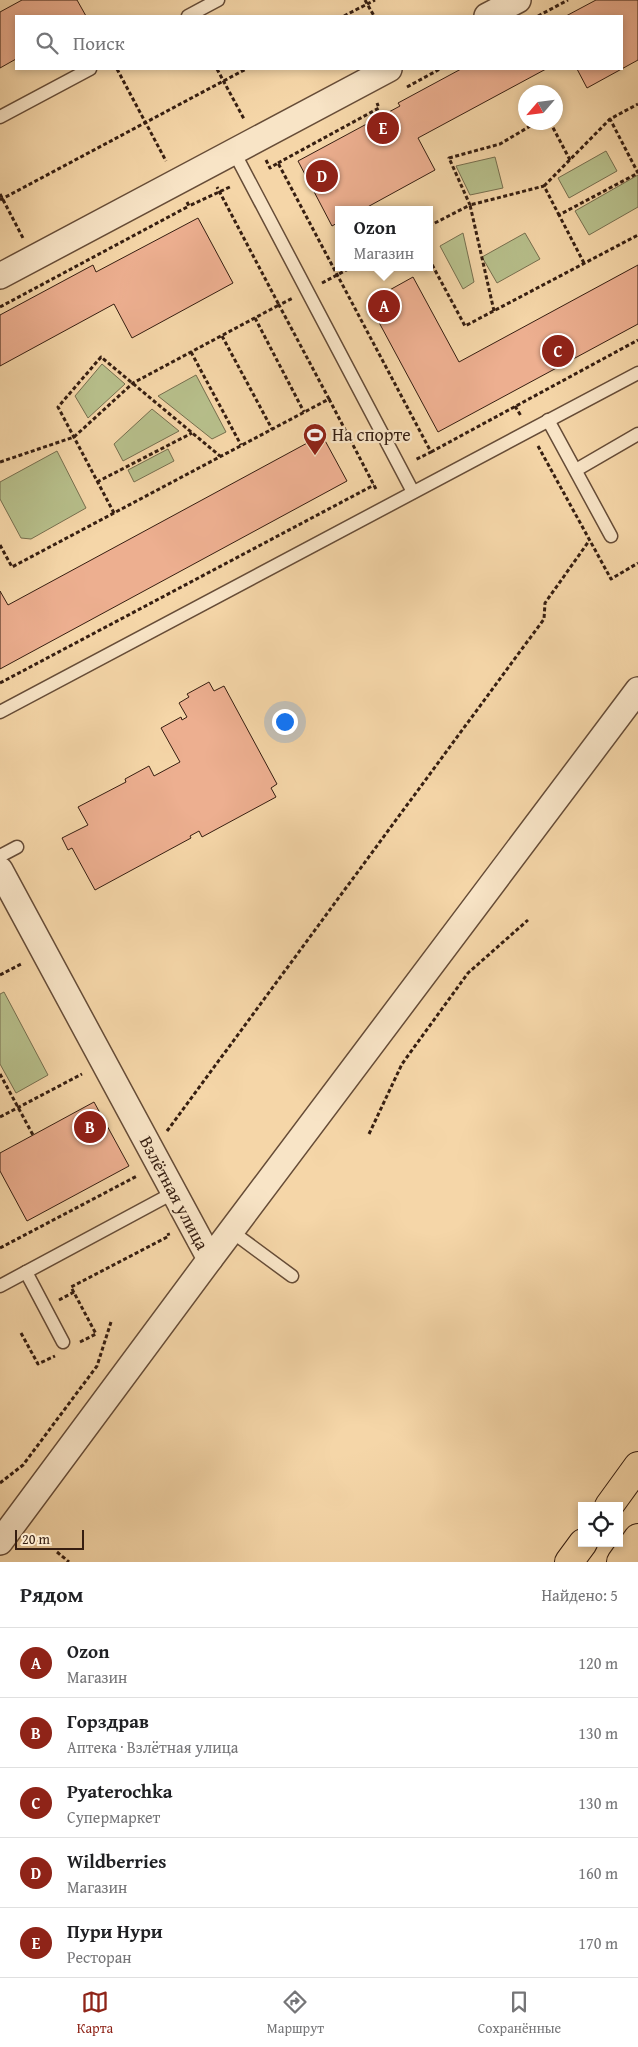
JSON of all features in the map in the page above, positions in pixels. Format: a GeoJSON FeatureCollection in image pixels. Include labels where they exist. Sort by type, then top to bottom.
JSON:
{"type":"FeatureCollection","features":[{"type":"Feature","properties":{"kind":"highway"},"geometry":{"type":"LineString","coordinates":[[612,1502],[638,1466]]}},
{"type":"Feature","properties":{"kind":"highway"},"geometry":{"type":"LineString","coordinates":[[621,1562],[638,1538]]}},
{"type":"Feature","properties":{"kind":"highway"},"geometry":{"type":"LineString","coordinates":[[569,1562],[580,1547]]}},
{"type":"Feature","properties":{"kind":"street"},"geometry":{"type":"LineString","coordinates":[[490,15],[518,0]]}},
{"type":"Feature","properties":{"kind":"street"},"geometry":{"type":"LineString","coordinates":[[0,276],[387,70]]}},
{"type":"Feature","properties":{"kind":"street"},"geometry":{"type":"LineString","coordinates":[[210,1259],[638,690]]}},
{"type":"Feature","properties":{"kind":"street","name":"Взлётная улица"},"geometry":{"type":"LineString","coordinates":[[0,870],[210,1259],[0,1542]]}},
{"type":"Feature","properties":{"kind":"lane"},"geometry":{"type":"LineString","coordinates":[[190,15],[218,0]]}},
{"type":"Feature","properties":{"kind":"lane"},"geometry":{"type":"LineString","coordinates":[[0,117],[88,70]]}},
{"type":"Feature","properties":{"kind":"lane"},"geometry":{"type":"LineString","coordinates":[[234,152],[413,492]]}},
{"type":"Feature","properties":{"kind":"lane"},"geometry":{"type":"LineString","coordinates":[[0,712],[638,373]]}},
{"type":"Feature","properties":{"kind":"lane"},"geometry":{"type":"LineString","coordinates":[[548,420],[611,536]]}},
{"type":"Feature","properties":{"kind":"lane"},"geometry":{"type":"LineString","coordinates":[[576,470],[638,434]]}},
{"type":"Feature","properties":{"kind":"lane"},"geometry":{"type":"LineString","coordinates":[[0,856],[17,847]]}},
{"type":"Feature","properties":{"kind":"lane"},"geometry":{"type":"LineString","coordinates":[[0,1286],[174,1193]]}},
{"type":"Feature","properties":{"kind":"lane"},"geometry":{"type":"LineString","coordinates":[[231,1231],[292,1276]]}},
{"type":"Feature","properties":{"kind":"lane"},"geometry":{"type":"LineString","coordinates":[[26,1272],[63,1347]]}},
{"type":"Feature","properties":{"kind":"path"},"geometry":{"type":"LineString","coordinates":[[346,15],[366,2],[375,0]]}},
{"type":"Feature","properties":{"kind":"path"},"geometry":{"type":"LineString","coordinates":[[540,15],[568,0]]}},
{"type":"Feature","properties":{"kind":"path"},"geometry":{"type":"LineString","coordinates":[[366,2],[373,15]]}},
{"type":"Feature","properties":{"kind":"path"},"geometry":{"type":"LineString","coordinates":[[118,70],[177,182]]}},
{"type":"Feature","properties":{"kind":"path"},"geometry":{"type":"LineString","coordinates":[[218,70],[270,168],[379,108],[376,103],[384,99]]}},
{"type":"Feature","properties":{"kind":"path"},"geometry":{"type":"LineString","coordinates":[[1,199],[244,70]]}},
{"type":"Feature","properties":{"kind":"path"},"geometry":{"type":"LineString","coordinates":[[400,90],[438,70]]}},
{"type":"Feature","properties":{"kind":"path"},"geometry":{"type":"LineString","coordinates":[[433,224],[470,205],[544,186],[610,119],[638,104]]}},
{"type":"Feature","properties":{"kind":"path"},"geometry":{"type":"LineString","coordinates":[[559,214],[638,173],[610,119]]}},
{"type":"Feature","properties":{"kind":"path"},"geometry":{"type":"LineString","coordinates":[[494,311],[470,205],[448,158],[500,144],[524,130]]}},
{"type":"Feature","properties":{"kind":"path"},"geometry":{"type":"LineString","coordinates":[[554,130],[570,160]]}},
{"type":"Feature","properties":{"kind":"path"},"geometry":{"type":"LineString","coordinates":[[278,163],[432,452]]}},
{"type":"Feature","properties":{"kind":"path"},"geometry":{"type":"LineString","coordinates":[[206,167],[386,506]]}},
{"type":"Feature","properties":{"kind":"path"},"geometry":{"type":"LineString","coordinates":[[544,186],[584,263]]}},
{"type":"Feature","properties":{"kind":"path"},"geometry":{"type":"LineString","coordinates":[[0,194],[34,258]]}},
{"type":"Feature","properties":{"kind":"path"},"geometry":{"type":"LineString","coordinates":[[0,308],[189,206]]}},
{"type":"Feature","properties":{"kind":"path"},"geometry":{"type":"LineString","coordinates":[[433,266],[465,326],[638,235]]}},
{"type":"Feature","properties":{"kind":"path"},"geometry":{"type":"LineString","coordinates":[[0,462],[74,437],[133,383],[344,271]]}},
{"type":"Feature","properties":{"kind":"path"},"geometry":{"type":"LineString","coordinates":[[255,318],[304,412]]}},
{"type":"Feature","properties":{"kind":"path"},"geometry":{"type":"LineString","coordinates":[[222,336],[272,429]]}},
{"type":"Feature","properties":{"kind":"path"},"geometry":{"type":"LineString","coordinates":[[401,468],[638,340]]}},
{"type":"Feature","properties":{"kind":"path"},"geometry":{"type":"LineString","coordinates":[[192,352],[241,445]]}},
{"type":"Feature","properties":{"kind":"path"},"geometry":{"type":"LineString","coordinates":[[114,512],[58,408],[101,357],[220,456]]}},
{"type":"Feature","properties":{"kind":"path"},"geometry":{"type":"LineString","coordinates":[[0,545],[12,567],[329,399]]}},
{"type":"Feature","properties":{"kind":"path"},"geometry":{"type":"LineString","coordinates":[[98,482],[192,432]]}},
{"type":"Feature","properties":{"kind":"path"},"geometry":{"type":"LineString","coordinates":[[0,683],[374,485]]}},
{"type":"Feature","properties":{"kind":"path"},"geometry":{"type":"LineString","coordinates":[[152,1152],[544,619],[545,603],[589,541]]}},
{"type":"Feature","properties":{"kind":"path"},"geometry":{"type":"LineString","coordinates":[[369,1134],[402,1064],[468,973],[528,920]]}},
{"type":"Feature","properties":{"kind":"path"},"geometry":{"type":"LineString","coordinates":[[0,975],[22,963]]}},
{"type":"Feature","properties":{"kind":"path"},"geometry":{"type":"LineString","coordinates":[[0,1074],[33,1135]]}},
{"type":"Feature","properties":{"kind":"path"},"geometry":{"type":"LineString","coordinates":[[0,1117],[82,1074]]}},
{"type":"Feature","properties":{"kind":"path"},"geometry":{"type":"LineString","coordinates":[[0,1247],[137,1176],[169,1236],[71,1287],[96,1334],[79,1343]]}},
{"type":"Feature","properties":{"kind":"path"},"geometry":{"type":"LineString","coordinates":[[0,1483],[23,1465],[97,1366],[111,1322]]}},
{"type":"Feature","properties":{"kind":"path"},"geometry":{"type":"LineString","coordinates":[[21,1333],[38,1364],[63,1347]]}},
{"type":"Feature","properties":{"kind":"path"},"geometry":{"type":"LineString","coordinates":[[56,1552],[70,1562]]}},
{"type":"Feature","properties":{"kind":"green space"},"geometry":{"type":"Polygon","coordinates":[[[606,151],[617,171],[569,198],[558,178],[606,151]]]}},
{"type":"Feature","properties":{"kind":"green space"},"geometry":{"type":"Polygon","coordinates":[[[495,157],[503,188],[470,195],[456,166],[495,157]]]}},
{"type":"Feature","properties":{"kind":"green space"},"geometry":{"type":"Polygon","coordinates":[[[638,175],[638,207],[589,235],[575,211],[638,175]]]}},
{"type":"Feature","properties":{"kind":"green space"},"geometry":{"type":"Polygon","coordinates":[[[463,233],[474,282],[463,289],[440,246],[463,233]]]}},
{"type":"Feature","properties":{"kind":"green space"},"geometry":{"type":"Polygon","coordinates":[[[525,233],[540,259],[497,283],[482,257],[525,233]]]}},
{"type":"Feature","properties":{"kind":"green space"},"geometry":{"type":"Polygon","coordinates":[[[102,364],[125,384],[88,418],[75,396],[102,364]]]}},
{"type":"Feature","properties":{"kind":"green space"},"geometry":{"type":"Polygon","coordinates":[[[196,375],[226,432],[212,439],[158,396],[196,375]]]}},
{"type":"Feature","properties":{"kind":"green space"},"geometry":{"type":"Polygon","coordinates":[[[152,409],[179,431],[123,461],[114,444],[152,409]]]}},
{"type":"Feature","properties":{"kind":"green space"},"geometry":{"type":"Polygon","coordinates":[[[168,449],[174,461],[134,482],[128,470],[168,449]]]}},
{"type":"Feature","properties":{"kind":"green space"},"geometry":{"type":"Polygon","coordinates":[[[57,451],[86,508],[31,539],[21,538],[0,499],[0,482],[57,451]]]}},
{"type":"Feature","properties":{"kind":"green space"},"geometry":{"type":"Polygon","coordinates":[[[4,992],[48,1075],[16,1093],[0,1064],[0,994],[4,992]]]}},
{"type":"Feature","properties":{"kind":"building"},"geometry":{"type":"Polygon","coordinates":[[[22,0],[77,0],[85,15],[15,15],[15,60],[0,68],[0,12],[22,0]]]}},
{"type":"Feature","properties":{"kind":"building"},"geometry":{"type":"Polygon","coordinates":[[[596,0],[638,0],[638,60],[623,68],[623,15],[568,15],[596,0]]]}},
{"type":"Feature","properties":{"kind":"building"},"geometry":{"type":"Polygon","coordinates":[[[459,70],[544,70],[418,138],[435,170],[369,206],[335,206],[335,224],[332,226],[298,161],[400,106],[398,103],[459,70]]]}},
{"type":"Feature","properties":{"kind":"building"},"geometry":{"type":"Polygon","coordinates":[[[578,70],[620,70],[587,88],[578,70]]]}},
{"type":"Feature","properties":{"kind":"building"},"geometry":{"type":"Polygon","coordinates":[[[198,218],[233,283],[132,338],[114,304],[0,366],[0,315],[93,265],[96,272],[198,218]]]}},
{"type":"Feature","properties":{"kind":"building"},"geometry":{"type":"Polygon","coordinates":[[[638,265],[638,324],[438,432],[368,302],[413,277],[459,362],[638,265]]]}},
{"type":"Feature","properties":{"kind":"building"},"geometry":{"type":"Polygon","coordinates":[[[322,435],[347,481],[0,669],[0,591],[8,605],[322,435]]]}},
{"type":"Feature","properties":{"kind":"building"},"geometry":{"type":"Polygon","coordinates":[[[209,682],[214,691],[224,686],[277,784],[271,788],[276,797],[202,837],[199,831],[190,836],[191,838],[95,890],[72,848],[68,850],[62,838],[88,825],[78,807],[126,782],[125,779],[149,766],[154,776],[180,762],[161,728],[181,717],[182,720],[187,717],[179,703],[189,697],[187,694],[209,682]]]}},
{"type":"Feature","properties":{"kind":"building"},"geometry":{"type":"Polygon","coordinates":[[[94,1102],[129,1166],[27,1221],[0,1171],[0,1153],[94,1102]]]}},
{"type":"Feature","properties":{"kind":"place","name":"Пури Нури"},"geometry":{"type":"Point","coordinates":[383,128]}},
{"type":"Feature","properties":{"kind":"place","name":"Wildberries"},"geometry":{"type":"Point","coordinates":[322,176]}},
{"type":"Feature","properties":{"kind":"place","name":"Ozon"},"geometry":{"type":"Point","coordinates":[384,306]}},
{"type":"Feature","properties":{"kind":"place","name":"Pyaterochka"},"geometry":{"type":"Point","coordinates":[558,351]}},
{"type":"Feature","properties":{"kind":"place","name":"На спорте"},"geometry":{"type":"Point","coordinates":[315,456]}},
{"type":"Feature","properties":{"kind":"place","name":"Горздрав"},"geometry":{"type":"Point","coordinates":[90,1127]}}]}
